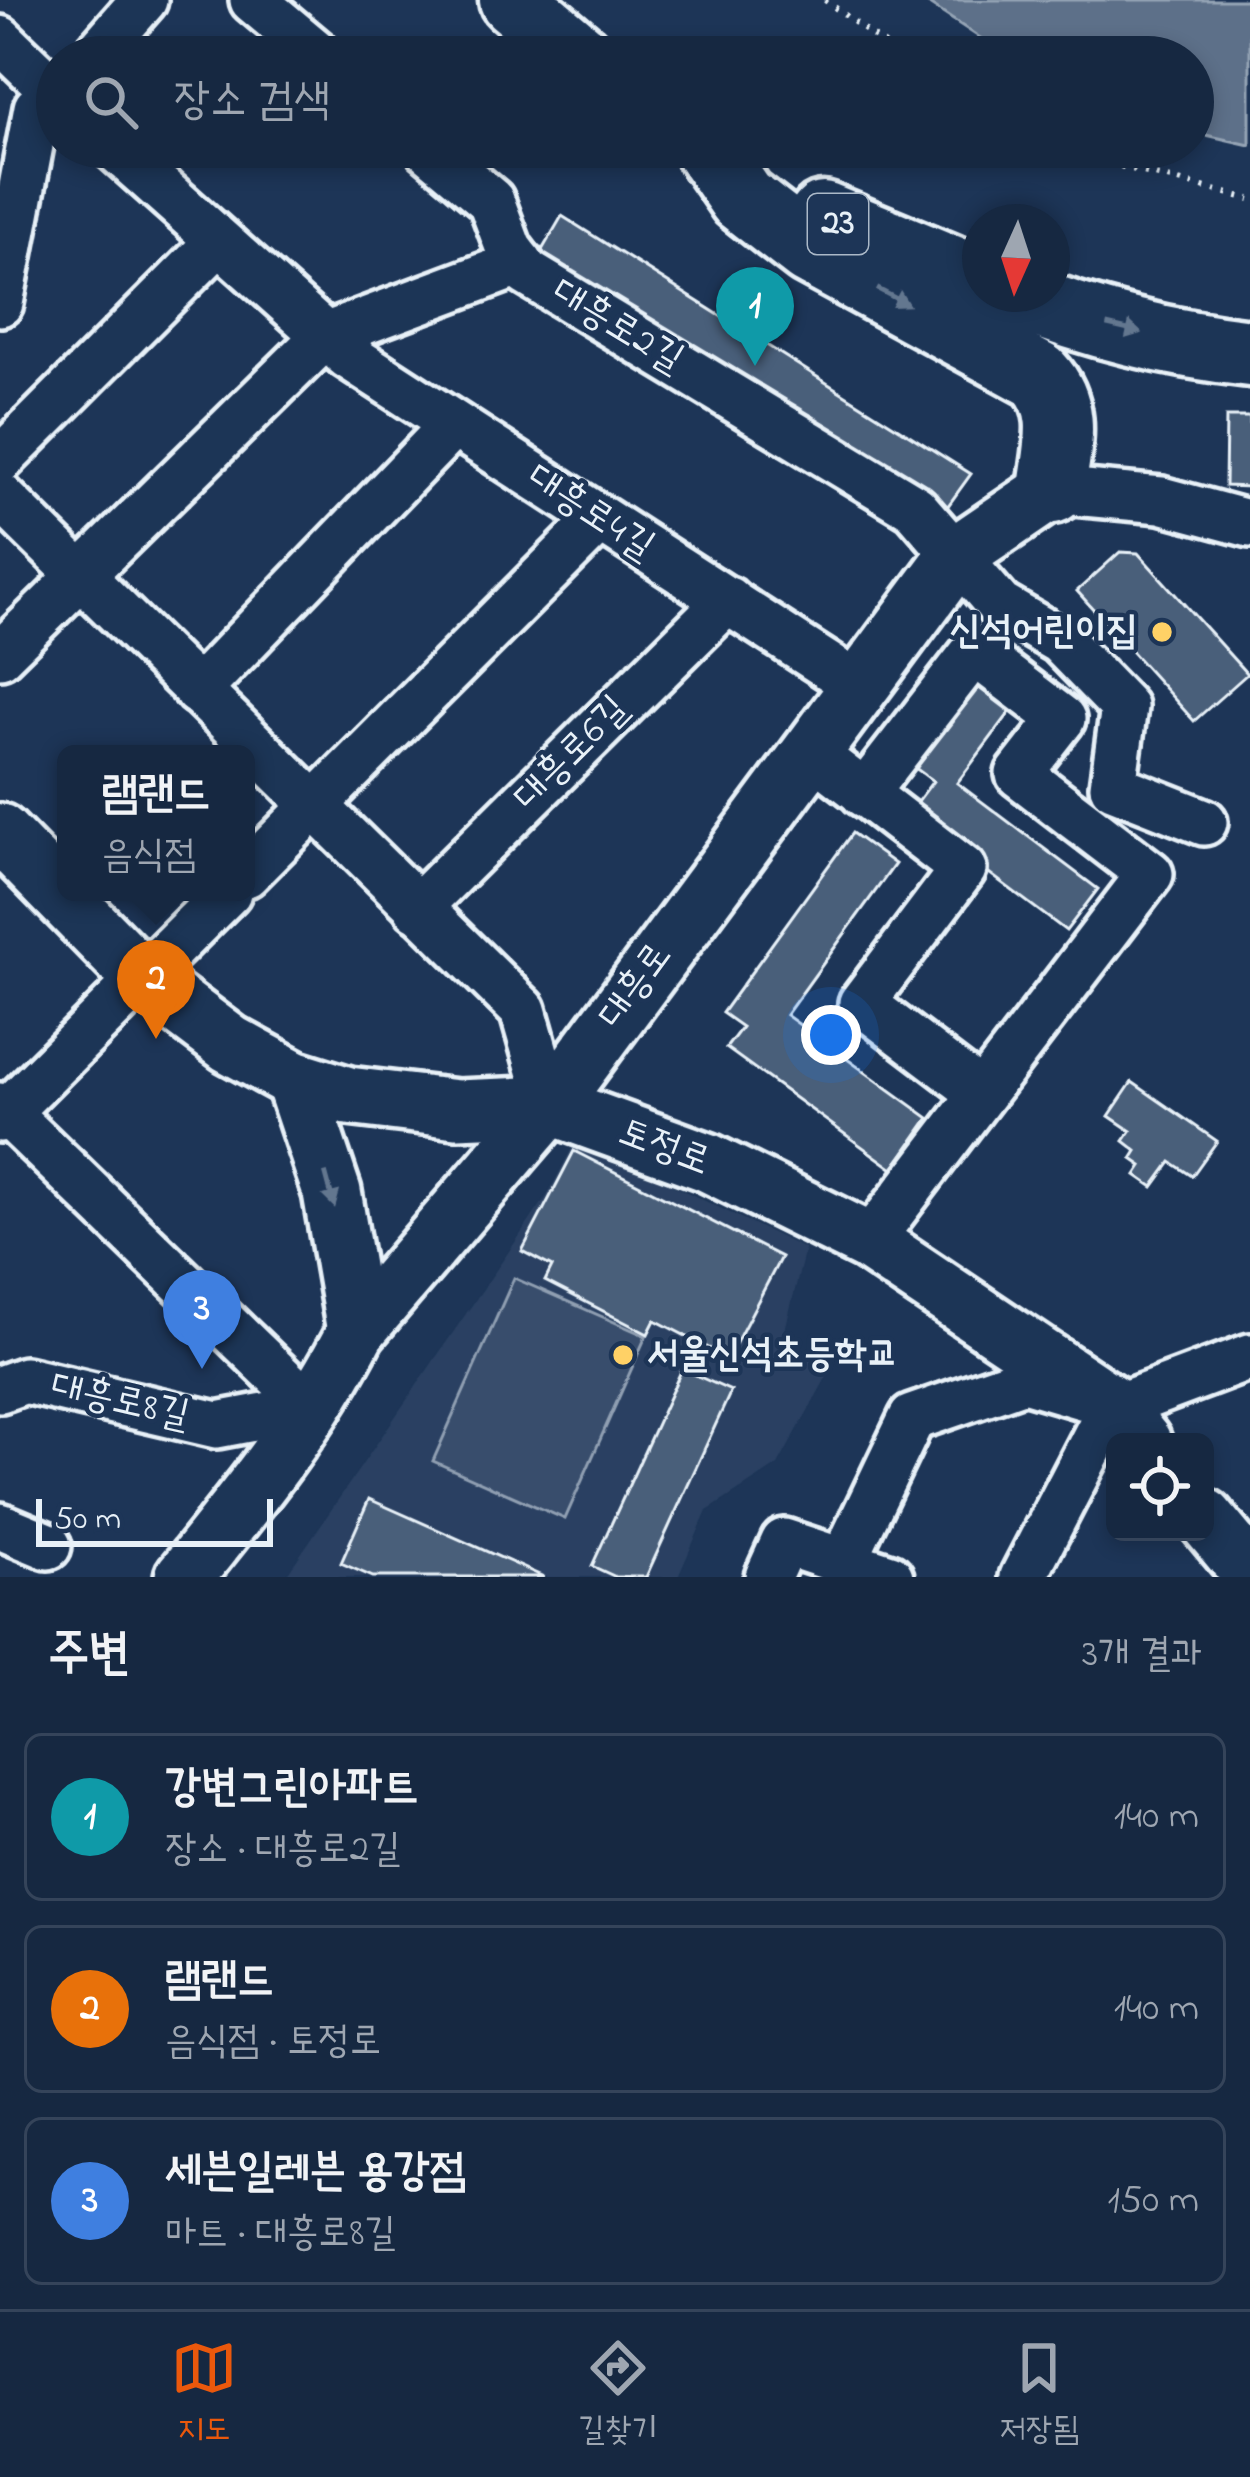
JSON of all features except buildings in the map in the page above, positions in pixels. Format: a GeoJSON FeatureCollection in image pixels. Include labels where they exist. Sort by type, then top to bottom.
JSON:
{"type":"FeatureCollection","features":[{"type":"Feature","properties":{"kind":"highway"},"geometry":{"type":"LineString","coordinates":[[513,0],[555,36]]}},
{"type":"Feature","properties":{"kind":"highway"},"geometry":{"type":"LineString","coordinates":[[721,168],[742,199],[809,251],[1040,376],[1057,395],[1060,416],[1052,490]]}},
{"type":"Feature","properties":{"kind":"highway","name":"23"},"geometry":{"type":"LineString","coordinates":[[741,168],[836,224],[962,274]]}},
{"type":"Feature","properties":{"kind":"highway"},"geometry":{"type":"LineString","coordinates":[[1060,312],[1202,348],[1250,353]]}},
{"type":"Feature","properties":{"kind":"main road","name":"대흥로"},"geometry":{"type":"LineString","coordinates":[[195,1573],[266,1477],[356,1331],[550,1105],[956,559],[1052,490]]}},
{"type":"Feature","properties":{"kind":"main road","name":"토정로"},"geometry":{"type":"LineString","coordinates":[[0,832],[57,891]]}},
{"type":"Feature","properties":{"kind":"main road","name":"토정로"},"geometry":{"type":"LineString","coordinates":[[67,901],[141,977],[230,1044],[294,1079],[348,1096],[458,1108],[550,1105],[707,1162],[869,1242],[1123,1418]]}},
{"type":"Feature","properties":{"kind":"main road"},"geometry":{"type":"LineString","coordinates":[[294,1079],[332,1192],[356,1331]]}},
{"type":"Feature","properties":{"kind":"main road"},"geometry":{"type":"LineString","coordinates":[[1214,1529],[1250,1572]]}},
{"type":"Feature","properties":{"kind":"street"},"geometry":{"type":"LineString","coordinates":[[112,36],[144,0]]}},
{"type":"Feature","properties":{"kind":"street"},"geometry":{"type":"LineString","coordinates":[[254,0],[296,36]]}},
{"type":"Feature","properties":{"kind":"street"},"geometry":{"type":"LineString","coordinates":[[0,39],[36,73]]}},
{"type":"Feature","properties":{"kind":"street"},"geometry":{"type":"LineString","coordinates":[[0,303],[36,112]]}},
{"type":"Feature","properties":{"kind":"street","name":"대흥로4길"},"geometry":{"type":"LineString","coordinates":[[136,168],[325,336],[599,520],[859,686]]}},
{"type":"Feature","properties":{"kind":"street","name":"대흥로2길"},"geometry":{"type":"LineString","coordinates":[[452,168],[491,201],[527,273],[915,508],[956,559]]}},
{"type":"Feature","properties":{"kind":"street"},"geometry":{"type":"LineString","coordinates":[[0,460],[218,242]]}},
{"type":"Feature","properties":{"kind":"street"},"geometry":{"type":"LineString","coordinates":[[0,655],[325,336],[520,263]]}},
{"type":"Feature","properties":{"kind":"street"},"geometry":{"type":"LineString","coordinates":[[197,691],[453,424]]}},
{"type":"Feature","properties":{"kind":"street"},"geometry":{"type":"LineString","coordinates":[[1052,490],[1161,500],[1250,524]]}},
{"type":"Feature","properties":{"kind":"street"},"geometry":{"type":"LineString","coordinates":[[0,496],[251,745]]}},
{"type":"Feature","properties":{"kind":"street"},"geometry":{"type":"LineString","coordinates":[[255,865],[599,520]]}},
{"type":"Feature","properties":{"kind":"street"},"geometry":{"type":"LineString","coordinates":[[956,559],[1000,606],[1060,641],[1124,707],[1113,786],[1204,822]]}},
{"type":"Feature","properties":{"kind":"street","name":"대흥로6길"},"geometry":{"type":"LineString","coordinates":[[417,908],[728,600]]}},
{"type":"Feature","properties":{"kind":"street"},"geometry":{"type":"LineString","coordinates":[[864,794],[974,652],[1061,719],[1018,774],[1150,874],[869,1242]]}},
{"type":"Feature","properties":{"kind":"street"},"geometry":{"type":"LineString","coordinates":[[255,749],[523,1010],[550,1105]]}},
{"type":"Feature","properties":{"kind":"street"},"geometry":{"type":"LineString","coordinates":[[811,752],[963,869],[862,1003],[981,1093]]}},
{"type":"Feature","properties":{"kind":"street"},"geometry":{"type":"LineString","coordinates":[[218,901],[2,1112],[311,1407]]}},
{"type":"Feature","properties":{"kind":"street"},"geometry":{"type":"LineString","coordinates":[[1023,1577],[1123,1418],[1250,1357]]}},
{"type":"Feature","properties":{"kind":"street","name":"대흥로8길"},"geometry":{"type":"LineString","coordinates":[[8,1371],[217,1425],[311,1407]]}},
{"type":"Feature","properties":{"kind":"street"},"geometry":{"type":"LineString","coordinates":[[768,1577],[784,1542],[868,1572],[912,1418],[1024,1379],[1123,1418]]}},
{"type":"Feature","properties":{"kind":"street"},"geometry":{"type":"LineString","coordinates":[[0,1526],[48,1546]]}},
{"type":"Feature","properties":{"kind":"path"},"geometry":{"type":"LineString","coordinates":[[825,0],[873,36]]}},
{"type":"Feature","properties":{"kind":"path"},"geometry":{"type":"LineString","coordinates":[[1131,168],[1250,199]]}},
{"type":"Feature","properties":{"kind":"shaded area"},"geometry":{"type":"Polygon","coordinates":[[[923,0],[1250,0],[1250,145],[1214,137],[1214,36],[977,36],[923,0]]]}},
{"type":"Feature","properties":{"kind":"shaded area","name":"서울신석초등학교"},"geometry":{"type":"Polygon","coordinates":[[[572,1148],[616,1158],[805,1249],[782,1342],[832,1367],[778,1465],[707,1511],[678,1577],[285,1577],[547,1196],[572,1148]]]}},
{"type":"Feature","properties":{"kind":"shaded area"},"geometry":{"type":"Polygon","coordinates":[[[514,1278],[646,1336],[565,1519],[433,1461],[514,1278]]]}},
{"type":"Feature","properties":{"kind":"place","name":"강변그린아파트"},"geometry":{"type":"Point","coordinates":[755,366]}},
{"type":"Feature","properties":{"kind":"place","name":"신석어린이집"},"geometry":{"type":"Point","coordinates":[1162,632]}},
{"type":"Feature","properties":{"kind":"place","name":"램랜드"},"geometry":{"type":"Point","coordinates":[156,1039]}},
{"type":"Feature","properties":{"kind":"place","name":"서울신석초등학교"},"geometry":{"type":"Point","coordinates":[623,1355]}},
{"type":"Feature","properties":{"kind":"place","name":"세븐일레븐 용강점"},"geometry":{"type":"Point","coordinates":[202,1369]}}]}
